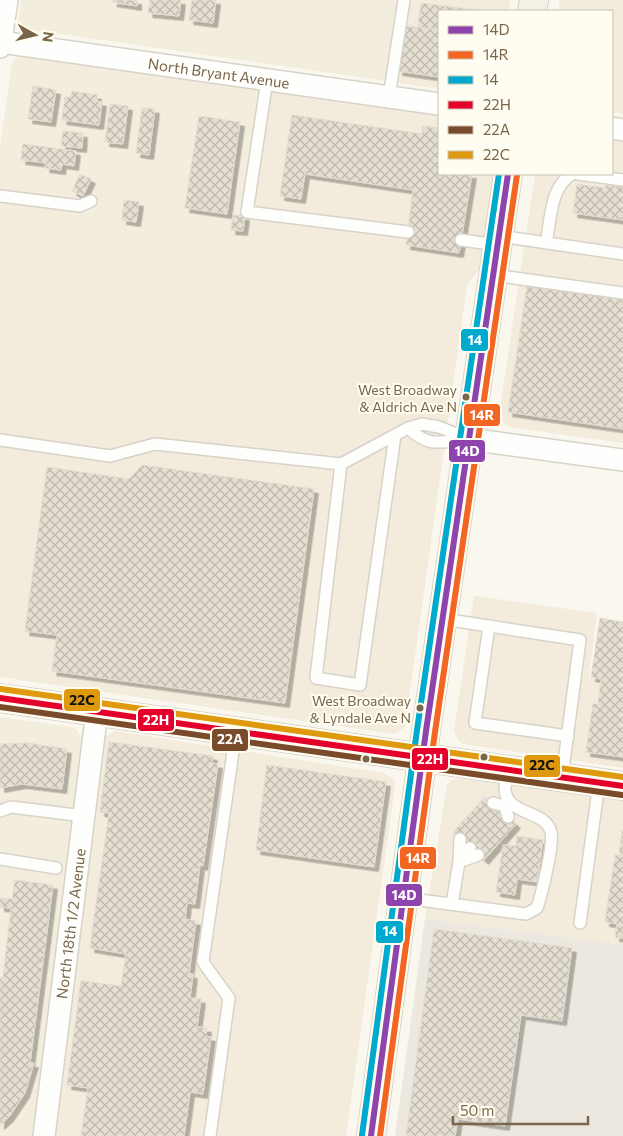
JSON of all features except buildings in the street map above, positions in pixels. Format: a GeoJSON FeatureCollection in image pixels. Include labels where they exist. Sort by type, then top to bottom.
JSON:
{"type":"FeatureCollection","features":[{"type":"Feature","properties":{"kind":"main road"},"geometry":{"type":"LineString","coordinates":[[371,1136],[423,756],[508,175]]}},
{"type":"Feature","properties":{"kind":"street"},"geometry":{"type":"LineString","coordinates":[[0,46],[7,0]]}},
{"type":"Feature","properties":{"kind":"street","name":"North Bryant Avenue"},"geometry":{"type":"LineString","coordinates":[[0,42],[438,104]]}},
{"type":"Feature","properties":{"kind":"street"},"geometry":{"type":"LineString","coordinates":[[469,439],[623,460]]}},
{"type":"Feature","properties":{"kind":"street"},"geometry":{"type":"LineString","coordinates":[[0,698],[423,756],[611,785]]}},
{"type":"Feature","properties":{"kind":"street","name":"North 18th 1/2 Avenue"},"geometry":{"type":"LineString","coordinates":[[44,1136],[97,712]]}},
{"type":"Feature","properties":{"kind":"lane"},"geometry":{"type":"LineString","coordinates":[[389,97],[404,0]]}},
{"type":"Feature","properties":{"kind":"lane"},"geometry":{"type":"LineString","coordinates":[[267,80],[248,212],[408,232]]}},
{"type":"Feature","properties":{"kind":"lane"},"geometry":{"type":"LineString","coordinates":[[546,243],[555,192],[564,179],[570,175]]}},
{"type":"Feature","properties":{"kind":"lane"},"geometry":{"type":"LineString","coordinates":[[586,175],[623,180]]}},
{"type":"Feature","properties":{"kind":"lane"},"geometry":{"type":"LineString","coordinates":[[0,196],[80,206],[91,201]]}},
{"type":"Feature","properties":{"kind":"lane"},"geometry":{"type":"LineString","coordinates":[[461,240],[546,243],[623,254]]}},
{"type":"Feature","properties":{"kind":"lane"},"geometry":{"type":"LineString","coordinates":[[493,275],[623,293]]}},
{"type":"Feature","properties":{"kind":"lane"},"geometry":{"type":"LineString","coordinates":[[0,440],[110,456],[154,444],[341,464],[408,428],[422,424],[439,427],[469,439]]}},
{"type":"Feature","properties":{"kind":"lane"},"geometry":{"type":"LineString","coordinates":[[341,464],[316,678],[360,685],[395,435]]}},
{"type":"Feature","properties":{"kind":"lane"},"geometry":{"type":"LineString","coordinates":[[443,619],[580,640],[562,777]]}},
{"type":"Feature","properties":{"kind":"lane"},"geometry":{"type":"LineString","coordinates":[[489,626],[475,723],[568,736]]}},
{"type":"Feature","properties":{"kind":"lane"},"geometry":{"type":"LineString","coordinates":[[210,1136],[229,998],[204,966],[203,961],[236,731]]}},
{"type":"Feature","properties":{"kind":"lane"},"geometry":{"type":"LineString","coordinates":[[404,898],[526,914],[537,908],[544,884],[551,832],[545,822],[518,809],[503,808],[507,769]]}},
{"type":"Feature","properties":{"kind":"lane"},"geometry":{"type":"LineString","coordinates":[[580,923],[611,785]]}},
{"type":"Feature","properties":{"kind":"lane"},"geometry":{"type":"LineString","coordinates":[[0,811],[11,806],[84,816]]}},
{"type":"Feature","properties":{"kind":"lane"},"geometry":{"type":"LineString","coordinates":[[452,904],[460,839]]}},
{"type":"Feature","properties":{"kind":"lane"},"geometry":{"type":"LineString","coordinates":[[458,862],[474,851]]}},
{"type":"Feature","properties":{"kind":"lane"},"geometry":{"type":"LineString","coordinates":[[0,859],[56,868]]}},
{"type":"Feature","properties":{"kind":"shaded area"},"geometry":{"type":"Polygon","coordinates":[[[21,0],[397,0],[385,81],[25,29],[20,26],[18,21],[21,0]]]}},
{"type":"Feature","properties":{"kind":"shaded area"},"geometry":{"type":"Polygon","coordinates":[[[397,0],[510,0],[509,10],[438,10],[438,89],[385,81],[397,0]]]}},
{"type":"Feature","properties":{"kind":"shaded area"},"geometry":{"type":"Polygon","coordinates":[[[560,0],[623,0],[623,114],[613,112],[613,10],[558,10],[560,0]]]}},
{"type":"Feature","properties":{"kind":"shaded area"},"geometry":{"type":"Polygon","coordinates":[[[17,54],[267,89],[245,252],[0,216],[0,147],[12,63],[17,54]]]}},
{"type":"Feature","properties":{"kind":"shaded area"},"geometry":{"type":"Polygon","coordinates":[[[267,89],[438,111],[438,175],[495,175],[483,265],[467,285],[405,727],[395,734],[0,677],[0,216],[245,252],[267,89]]]}},
{"type":"Feature","properties":{"kind":"shaded area"},"geometry":{"type":"Polygon","coordinates":[[[613,140],[623,142],[623,443],[509,427],[503,423],[499,416],[535,175],[613,175],[613,140]]]}},
{"type":"Feature","properties":{"kind":"shaded area"},"geometry":{"type":"Polygon","coordinates":[[[474,596],[597,613],[589,677],[623,682],[623,768],[463,744],[458,740],[454,731],[474,596]]]}},
{"type":"Feature","properties":{"kind":"shaded area"},"geometry":{"type":"Polygon","coordinates":[[[0,717],[72,727],[78,731],[83,741],[32,1136],[0,1136],[0,717]]]}},
{"type":"Feature","properties":{"kind":"shaded area"},"geometry":{"type":"Polygon","coordinates":[[[115,731],[383,773],[393,778],[395,786],[346,1136],[55,1136],[105,737],[115,731]]]}},
{"type":"Feature","properties":{"kind":"shaded area"},"geometry":{"type":"Polygon","coordinates":[[[463,778],[623,801],[623,945],[425,919],[447,785],[452,780],[463,778]]]}},
{"type":"Feature","properties":{"kind":"shaded area"},"geometry":{"type":"Polygon","coordinates":[[[425,919],[623,945],[623,1136],[395,1136],[425,919]]]}},
{"type":"Feature","properties":{"kind":"transit line","name":"14"},"geometry":{"type":"LineString","coordinates":[[362,1135],[417,730],[499,175]]}},
{"type":"Feature","properties":{"kind":"transit line","name":"14D"},"geometry":{"type":"LineString","coordinates":[[371,1136],[426,731],[508,175]]}},
{"type":"Feature","properties":{"kind":"transit line","name":"14R"},"geometry":{"type":"LineString","coordinates":[[380,1136],[435,732],[517,175]]}},
{"type":"Feature","properties":{"kind":"transit line","name":"22C"},"geometry":{"type":"LineString","coordinates":[[1,689],[623,777]]}},
{"type":"Feature","properties":{"kind":"transit line","name":"22H"},"geometry":{"type":"LineString","coordinates":[[0,698],[623,786]]}},
{"type":"Feature","properties":{"kind":"transit line","name":"22A"},"geometry":{"type":"LineString","coordinates":[[0,707],[622,795]]}},
{"type":"Feature","properties":{"kind":"place","name":"West Broadway & Aldrich Ave N"},"geometry":{"type":"Point","coordinates":[466,397]}},
{"type":"Feature","properties":{"kind":"place","name":"West Broadway & Lyndale Ave N"},"geometry":{"type":"Point","coordinates":[420,708]}}]}
